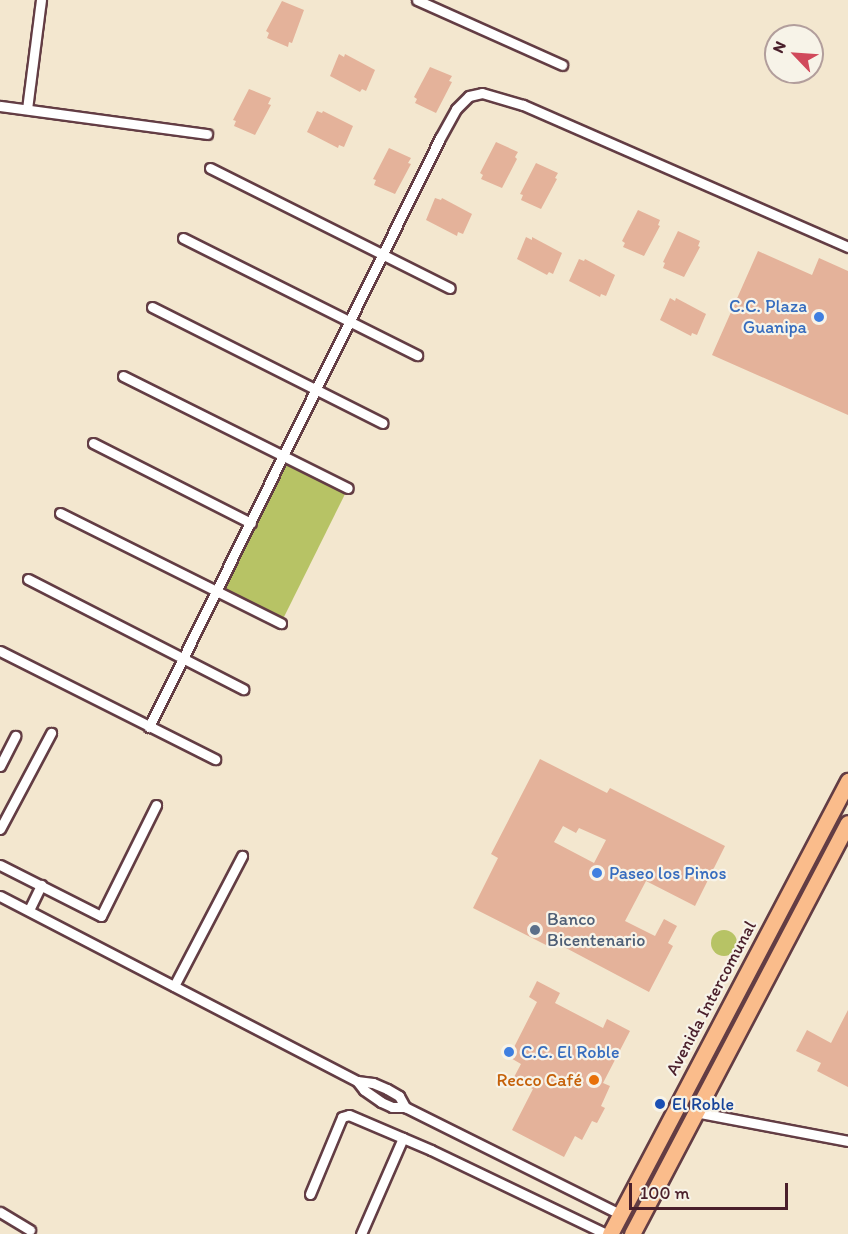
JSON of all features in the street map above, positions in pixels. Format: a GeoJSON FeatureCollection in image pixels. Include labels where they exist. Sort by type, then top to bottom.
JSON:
{"type":"FeatureCollection","features":[{"type":"Feature","properties":{"kind":"main road","name":"Avenida Intercomunal"},"geometry":{"type":"LineString","coordinates":[[608,1234],[848,781]]}},
{"type":"Feature","properties":{"kind":"main road"},"geometry":{"type":"LineString","coordinates":[[632,1234],[848,823]]}},
{"type":"Feature","properties":{"kind":"street"},"geometry":{"type":"LineString","coordinates":[[27,109],[41,0]]}},
{"type":"Feature","properties":{"kind":"street"},"geometry":{"type":"LineString","coordinates":[[417,0],[562,65]]}},
{"type":"Feature","properties":{"kind":"street"},"geometry":{"type":"LineString","coordinates":[[149,727],[456,110],[469,96],[482,93],[554,118],[848,246]]}},
{"type":"Feature","properties":{"kind":"street"},"geometry":{"type":"LineString","coordinates":[[0,106],[207,134]]}},
{"type":"Feature","properties":{"kind":"street"},"geometry":{"type":"LineString","coordinates":[[210,168],[450,288]]}},
{"type":"Feature","properties":{"kind":"street"},"geometry":{"type":"LineString","coordinates":[[183,238],[417,355]]}},
{"type":"Feature","properties":{"kind":"street"},"geometry":{"type":"LineString","coordinates":[[153,307],[383,423]]}},
{"type":"Feature","properties":{"kind":"street"},"geometry":{"type":"LineString","coordinates":[[123,376],[348,488]]}},
{"type":"Feature","properties":{"kind":"street"},"geometry":{"type":"LineString","coordinates":[[93,443],[251,523]]}},
{"type":"Feature","properties":{"kind":"street"},"geometry":{"type":"LineString","coordinates":[[60,513],[281,623]]}},
{"type":"Feature","properties":{"kind":"street"},"geometry":{"type":"LineString","coordinates":[[28,579],[243,689]]}},
{"type":"Feature","properties":{"kind":"street"},"geometry":{"type":"LineString","coordinates":[[0,651],[215,759]]}},
{"type":"Feature","properties":{"kind":"street"},"geometry":{"type":"LineString","coordinates":[[0,829],[51,733]]}},
{"type":"Feature","properties":{"kind":"street"},"geometry":{"type":"LineString","coordinates":[[0,766],[15,736]]}},
{"type":"Feature","properties":{"kind":"street"},"geometry":{"type":"LineString","coordinates":[[0,866],[101,916],[156,805]]}},
{"type":"Feature","properties":{"kind":"street"},"geometry":{"type":"LineString","coordinates":[[174,986],[242,856]]}},
{"type":"Feature","properties":{"kind":"street"},"geometry":{"type":"LineString","coordinates":[[29,910],[41,885]]}},
{"type":"Feature","properties":{"kind":"street"},"geometry":{"type":"LineString","coordinates":[[0,896],[357,1081],[373,1083],[387,1089],[399,1096],[405,1107]]}},
{"type":"Feature","properties":{"kind":"street"},"geometry":{"type":"LineString","coordinates":[[357,1081],[364,1090],[381,1102],[392,1107],[405,1107],[620,1214]]}},
{"type":"Feature","properties":{"kind":"street"},"geometry":{"type":"LineString","coordinates":[[695,1112],[848,1141]]}},
{"type":"Feature","properties":{"kind":"street"},"geometry":{"type":"LineString","coordinates":[[310,1194],[345,1115],[403,1138],[608,1234]]}},
{"type":"Feature","properties":{"kind":"street"},"geometry":{"type":"LineString","coordinates":[[361,1234],[403,1138]]}},
{"type":"Feature","properties":{"kind":"street"},"geometry":{"type":"LineString","coordinates":[[0,1212],[30,1230]]}},
{"type":"Feature","properties":{"kind":"green space"},"geometry":{"type":"Polygon","coordinates":[[[284,456],[348,488],[281,623],[216,591],[284,456]]]}},
{"type":"Feature","properties":{"kind":"green space"},"geometry":{"type":"Polygon","coordinates":[[[724,930],[733,934],[737,943],[733,952],[724,956],[715,952],[711,943],[715,934],[724,930]]]}},
{"type":"Feature","properties":{"kind":"building"},"geometry":{"type":"Polygon","coordinates":[[[282,1],[304,10],[292,43],[289,42],[288,47],[267,38],[269,33],[266,31],[282,1]]]}},
{"type":"Feature","properties":{"kind":"building"},"geometry":{"type":"Polygon","coordinates":[[[339,54],[344,57],[345,54],[375,70],[366,91],[362,89],[360,92],[330,76],[339,54]]]}},
{"type":"Feature","properties":{"kind":"building"},"geometry":{"type":"Polygon","coordinates":[[[430,67],[452,76],[449,81],[452,82],[436,113],[415,103],[417,99],[414,97],[430,67]]]}},
{"type":"Feature","properties":{"kind":"building"},"geometry":{"type":"Polygon","coordinates":[[[249,89],[271,98],[268,104],[271,105],[255,135],[234,126],[236,121],[233,120],[249,89]]]}},
{"type":"Feature","properties":{"kind":"building"},"geometry":{"type":"Polygon","coordinates":[[[317,111],[322,113],[323,111],[353,126],[344,147],[339,145],[338,148],[307,132],[317,111]]]}},
{"type":"Feature","properties":{"kind":"building"},"geometry":{"type":"Polygon","coordinates":[[[496,142],[518,152],[515,157],[517,159],[502,188],[481,179],[483,175],[480,173],[496,142]]]}},
{"type":"Feature","properties":{"kind":"building"},"geometry":{"type":"Polygon","coordinates":[[[389,148],[411,158],[408,163],[411,164],[395,194],[374,185],[376,180],[373,179],[389,148]]]}},
{"type":"Feature","properties":{"kind":"building"},"geometry":{"type":"Polygon","coordinates":[[[536,163],[558,173],[541,209],[521,200],[523,195],[520,194],[536,163]]]}},
{"type":"Feature","properties":{"kind":"building"},"geometry":{"type":"Polygon","coordinates":[[[435,198],[441,200],[442,198],[472,214],[463,234],[458,232],[457,236],[426,220],[435,198]]]}},
{"type":"Feature","properties":{"kind":"building"},"geometry":{"type":"Polygon","coordinates":[[[638,210],[660,220],[658,225],[660,226],[644,256],[623,247],[625,243],[622,241],[638,210]]]}},
{"type":"Feature","properties":{"kind":"building"},"geometry":{"type":"Polygon","coordinates":[[[678,231],[700,241],[698,246],[700,247],[684,277],[663,268],[665,263],[663,262],[678,231]]]}},
{"type":"Feature","properties":{"kind":"building"},"geometry":{"type":"Polygon","coordinates":[[[526,237],[532,240],[532,237],[562,253],[553,274],[549,272],[547,275],[517,259],[526,237]]]}},
{"type":"Feature","properties":{"kind":"building"},"geometry":{"type":"Polygon","coordinates":[[[758,251],[812,275],[819,258],[848,271],[848,415],[712,355],[758,251]]]}},
{"type":"Feature","properties":{"kind":"building"},"geometry":{"type":"Polygon","coordinates":[[[579,259],[584,261],[585,259],[615,275],[606,296],[601,294],[600,297],[569,281],[579,259]]]}},
{"type":"Feature","properties":{"kind":"building"},"geometry":{"type":"Polygon","coordinates":[[[670,298],[675,301],[676,298],[706,314],[697,335],[692,333],[691,336],[660,320],[670,298]]]}},
{"type":"Feature","properties":{"kind":"building"},"geometry":{"type":"Polygon","coordinates":[[[540,759],[607,793],[610,788],[725,846],[695,906],[646,881],[625,921],[655,936],[664,919],[677,926],[668,943],[673,946],[649,992],[549,939],[546,945],[473,908],[498,858],[491,854],[540,759]],[[563,826],[554,842],[594,863],[606,840],[579,828],[576,833],[563,826]]]}},
{"type":"Feature","properties":{"kind":"building"},"geometry":{"type":"Polygon","coordinates":[[[537,981],[560,993],[555,1003],[603,1028],[607,1019],[630,1031],[603,1083],[610,1086],[601,1106],[605,1108],[597,1123],[592,1121],[582,1140],[575,1136],[564,1157],[512,1130],[533,1089],[513,1079],[521,1064],[509,1057],[537,1002],[529,997],[537,981]]]}},
{"type":"Feature","properties":{"kind":"building"},"geometry":{"type":"Polygon","coordinates":[[[848,1010],[848,1087],[817,1071],[821,1063],[796,1051],[807,1030],[831,1043],[848,1010]]]}},
{"type":"Feature","properties":{"kind":"place","name":"C.C. Plaza Guanipa"},"geometry":{"type":"Point","coordinates":[819,317]}},
{"type":"Feature","properties":{"kind":"place","name":"Paseo los Pinos"},"geometry":{"type":"Point","coordinates":[597,873]}},
{"type":"Feature","properties":{"kind":"place","name":"Banco Bicentenario"},"geometry":{"type":"Point","coordinates":[535,930]}},
{"type":"Feature","properties":{"kind":"place","name":"C.C. El Roble"},"geometry":{"type":"Point","coordinates":[509,1052]}},
{"type":"Feature","properties":{"kind":"place","name":"Recco Café"},"geometry":{"type":"Point","coordinates":[594,1080]}},
{"type":"Feature","properties":{"kind":"place","name":"El Roble"},"geometry":{"type":"Point","coordinates":[660,1104]}}]}
